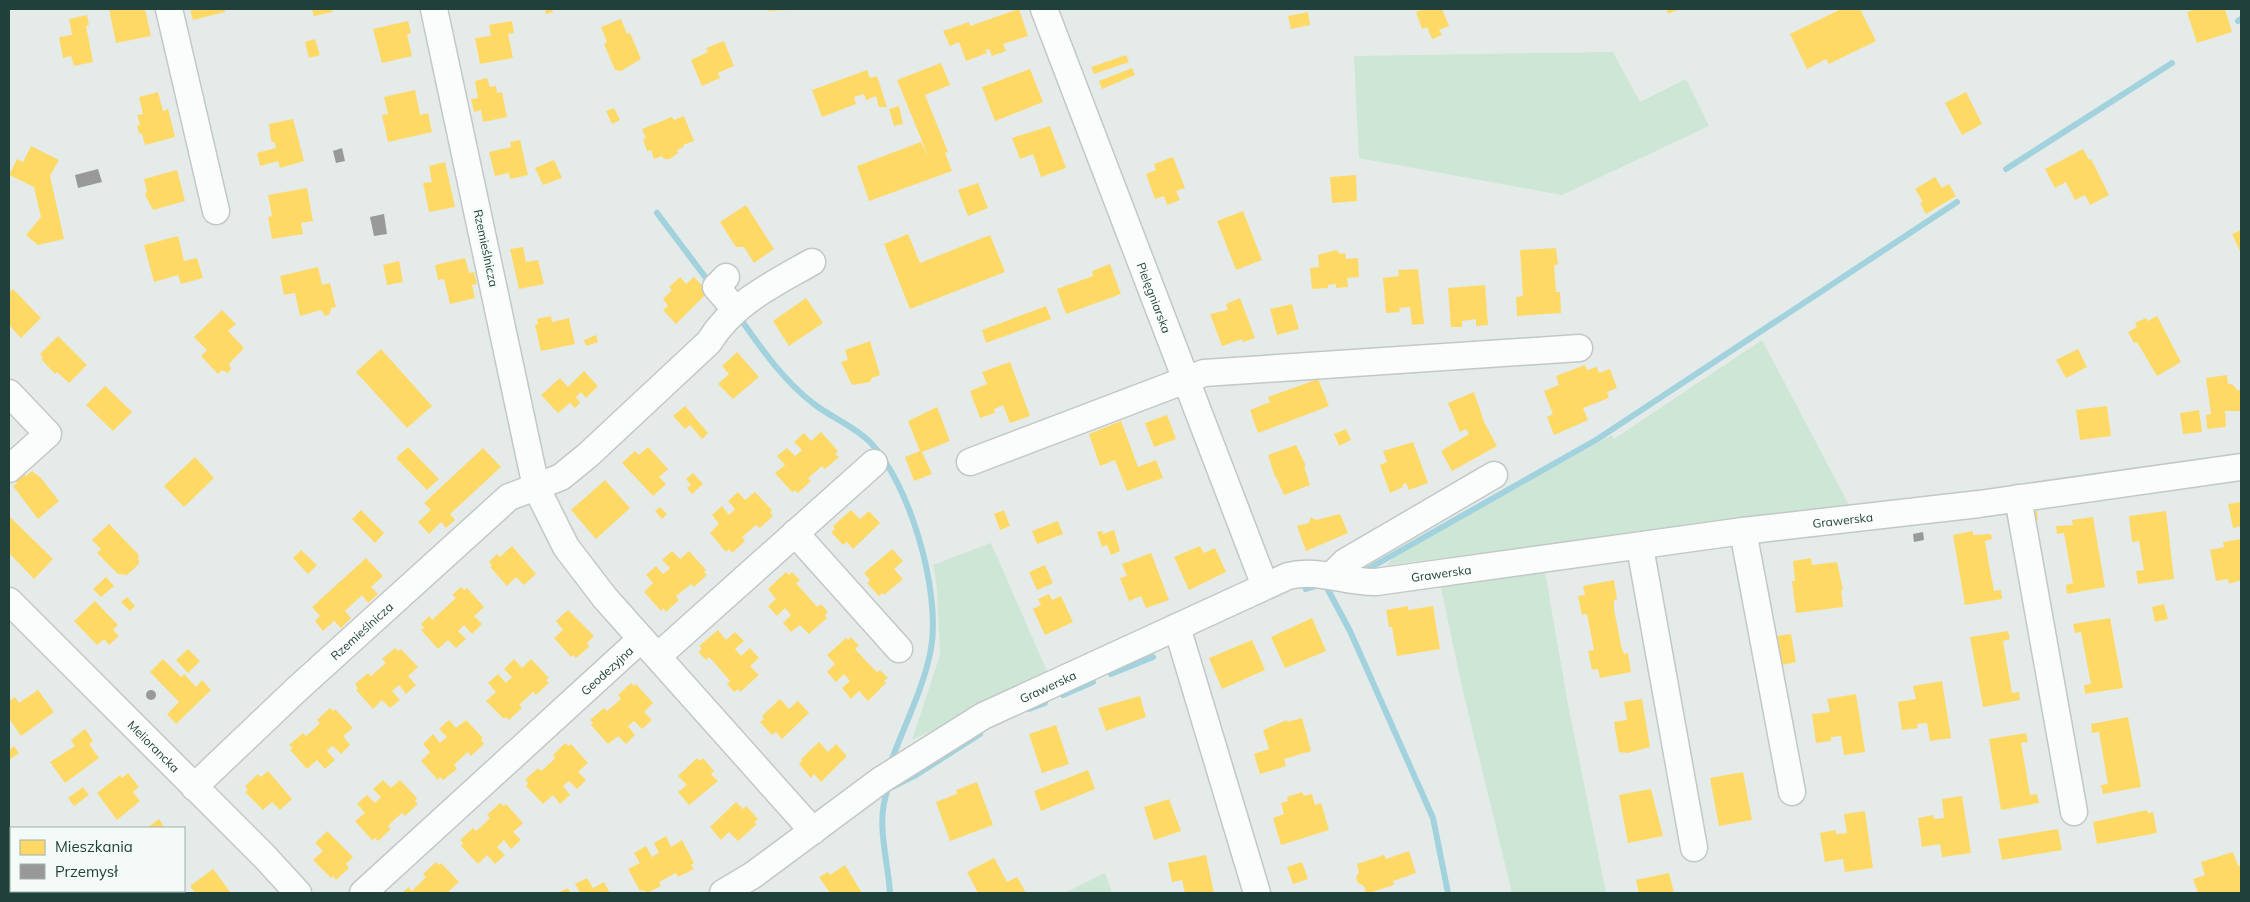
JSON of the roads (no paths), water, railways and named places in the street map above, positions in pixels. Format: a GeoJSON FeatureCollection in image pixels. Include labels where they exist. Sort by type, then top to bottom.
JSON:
{"type":"FeatureCollection","features":[{"type":"Feature","properties":{"kind":"street"},"geometry":{"type":"LineString","coordinates":[[169,9],[216,212]]}},
{"type":"Feature","properties":{"kind":"street","name":"Rzemieślnicza"},"geometry":{"type":"LineString","coordinates":[[434,9],[536,487]]}},
{"type":"Feature","properties":{"kind":"street","name":"Pielęgniarska"},"geometry":{"type":"LineString","coordinates":[[1044,9],[1265,586]]}},
{"type":"Feature","properties":{"kind":"street"},"geometry":{"type":"LineString","coordinates":[[726,278],[716,287],[727,317],[812,262]]}},
{"type":"Feature","properties":{"kind":"street","name":"Rzemieślnicza"},"geometry":{"type":"LineString","coordinates":[[194,787],[296,690],[509,497],[561,478],[588,455],[709,342],[727,317]]}},
{"type":"Feature","properties":{"kind":"street"},"geometry":{"type":"LineString","coordinates":[[970,462],[1204,373],[1579,348]]}},
{"type":"Feature","properties":{"kind":"street"},"geometry":{"type":"LineString","coordinates":[[9,393],[48,434],[9,469]]}},
{"type":"Feature","properties":{"kind":"street","name":"Geodezyjna"},"geometry":{"type":"LineString","coordinates":[[363,893],[649,647],[795,533],[874,463]]}},
{"type":"Feature","properties":{"kind":"street","name":"Grawerska"},"geometry":{"type":"LineString","coordinates":[[723,893],[753,875],[786,848],[813,831],[881,780],[983,716],[1265,586],[1298,573],[1314,573],[1360,582],[1376,582],[1640,547],[1743,531],[2018,498],[2241,467]]}},
{"type":"Feature","properties":{"kind":"street"},"geometry":{"type":"LineString","coordinates":[[1331,576],[1344,562],[1494,475]]}},
{"type":"Feature","properties":{"kind":"street"},"geometry":{"type":"LineString","coordinates":[[536,487],[566,547],[649,647],[813,831]]}},
{"type":"Feature","properties":{"kind":"street"},"geometry":{"type":"LineString","coordinates":[[2018,498],[2074,812]]}},
{"type":"Feature","properties":{"kind":"street"},"geometry":{"type":"LineString","coordinates":[[1743,531],[1792,792]]}},
{"type":"Feature","properties":{"kind":"street"},"geometry":{"type":"LineString","coordinates":[[795,533],[899,649]]}},
{"type":"Feature","properties":{"kind":"street"},"geometry":{"type":"LineString","coordinates":[[1640,547],[1694,848]]}},
{"type":"Feature","properties":{"kind":"street","name":"Meliorancka"},"geometry":{"type":"LineString","coordinates":[[9,601],[265,857],[298,893]]}},
{"type":"Feature","properties":{"kind":"street"},"geometry":{"type":"LineString","coordinates":[[1177,628],[1258,893]]}},
{"type":"Feature","properties":{"kind":"waterway"},"geometry":{"type":"LineString","coordinates":[[2006,169],[2172,63]]}},
{"type":"Feature","properties":{"kind":"waterway"},"geometry":{"type":"LineString","coordinates":[[1361,573],[1596,440],[1957,202]]}},
{"type":"Feature","properties":{"kind":"waterway"},"geometry":{"type":"LineString","coordinates":[[657,213],[706,278]]}},
{"type":"Feature","properties":{"kind":"waterway"},"geometry":{"type":"LineString","coordinates":[[742,321],[793,386],[814,404],[857,431],[870,442],[885,461],[910,511],[927,569],[933,625],[931,649],[924,677],[892,759]]}},
{"type":"Feature","properties":{"kind":"waterway"},"geometry":{"type":"LineString","coordinates":[[1306,589],[1319,585],[1327,588],[1350,631],[1433,818],[1448,893]]}},
{"type":"Feature","properties":{"kind":"waterway"},"geometry":{"type":"LineString","coordinates":[[1111,674],[1153,657]]}},
{"type":"Feature","properties":{"kind":"waterway"},"geometry":{"type":"LineString","coordinates":[[1063,695],[1093,682]]}},
{"type":"Feature","properties":{"kind":"waterway"},"geometry":{"type":"LineString","coordinates":[[1029,709],[1045,703]]}},
{"type":"Feature","properties":{"kind":"waterway"},"geometry":{"type":"LineString","coordinates":[[890,893],[882,827],[884,802],[888,789],[916,775],[980,734]]}}]}
